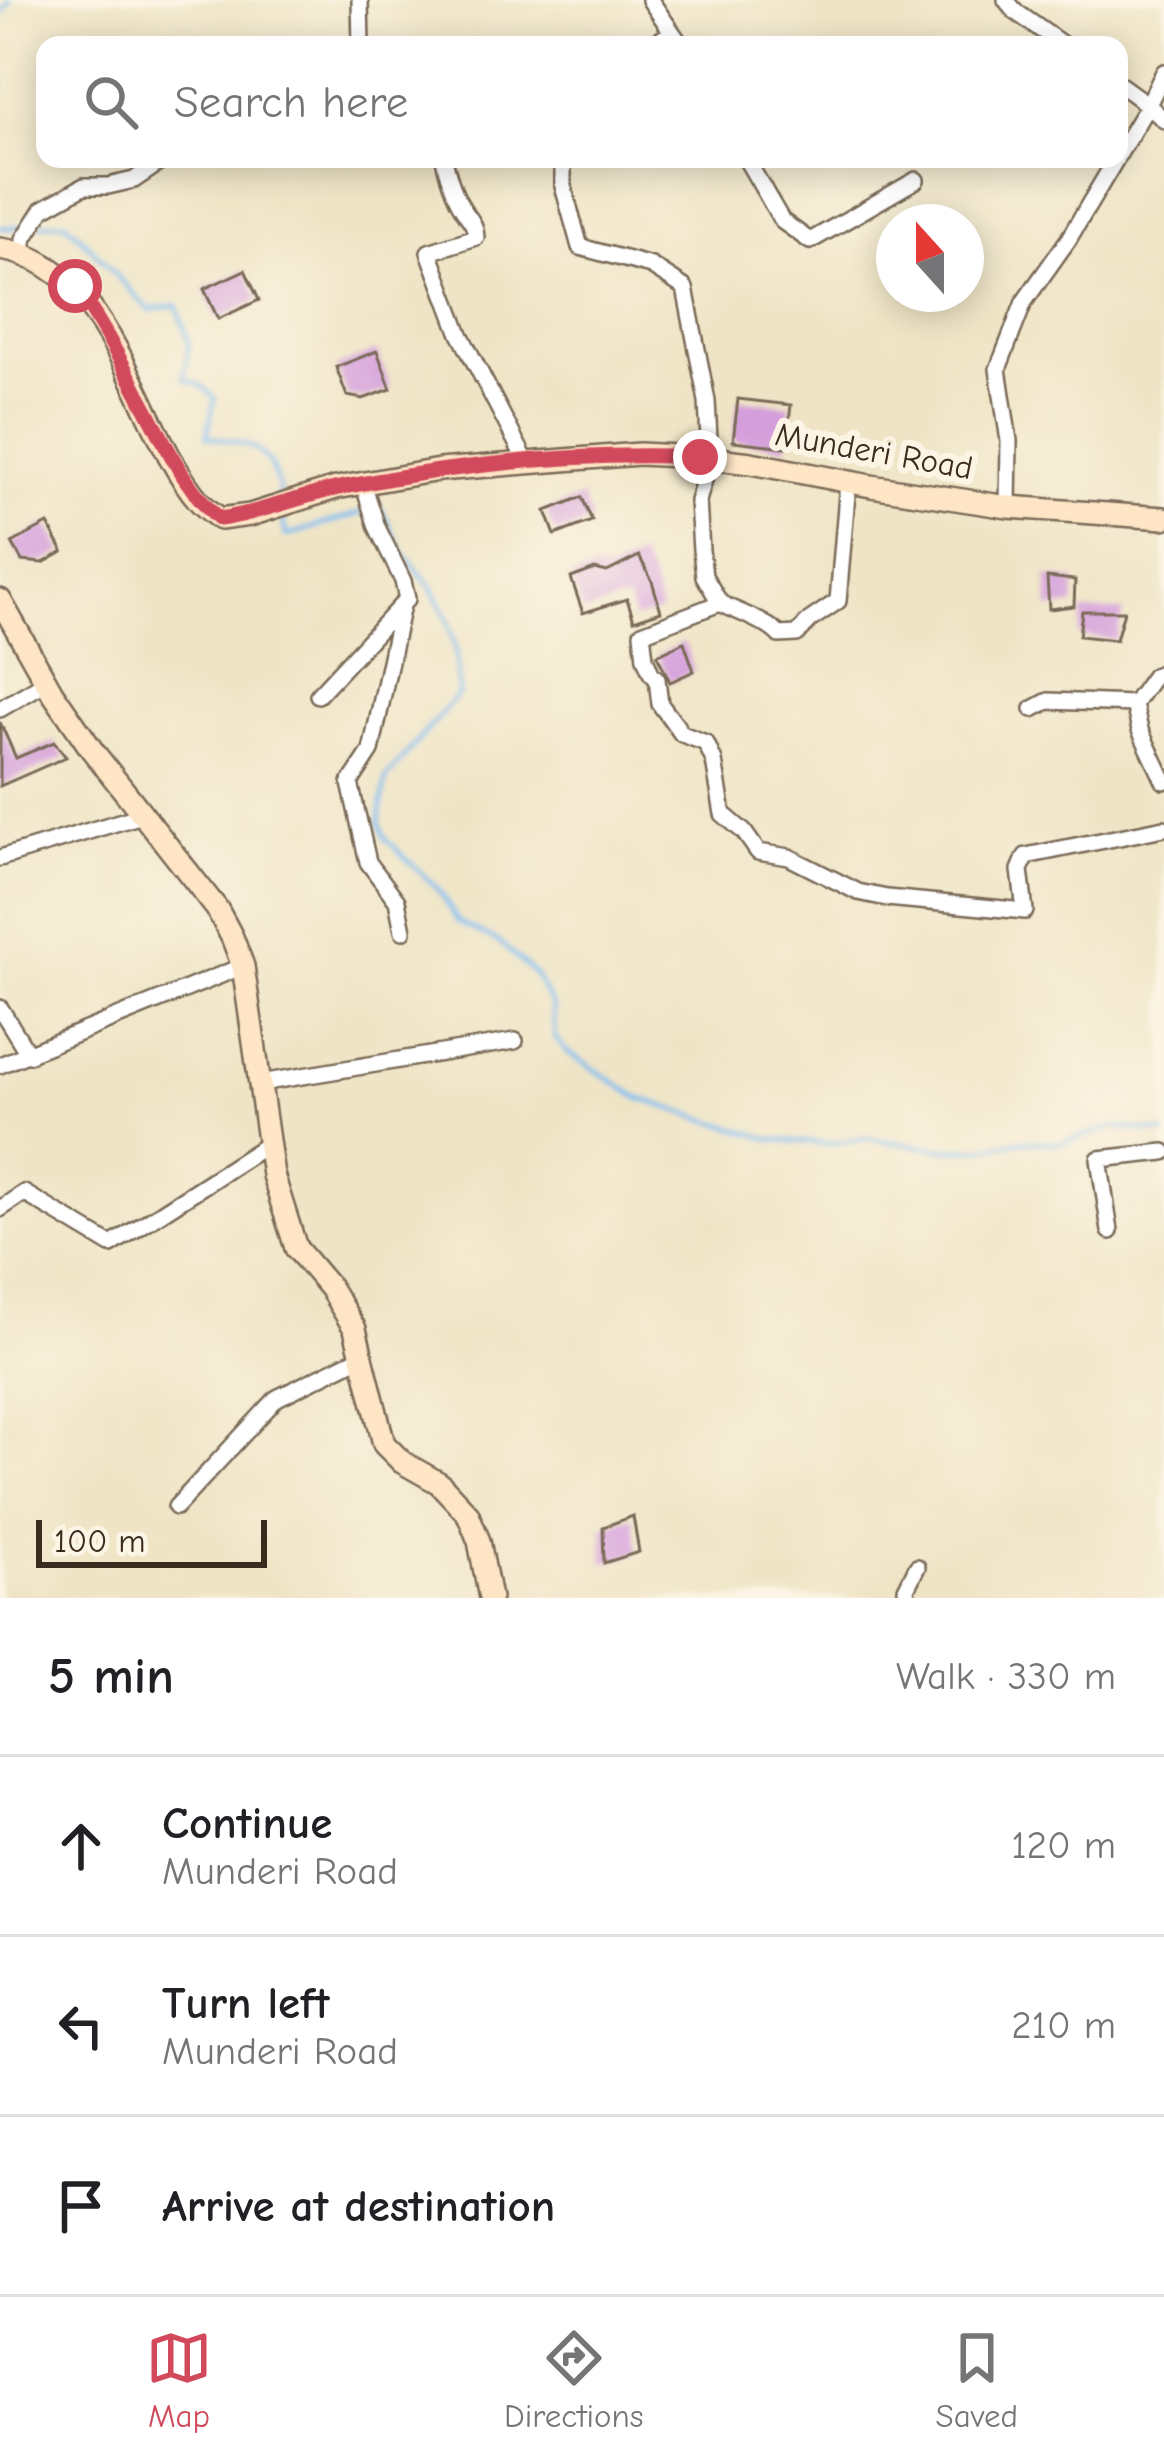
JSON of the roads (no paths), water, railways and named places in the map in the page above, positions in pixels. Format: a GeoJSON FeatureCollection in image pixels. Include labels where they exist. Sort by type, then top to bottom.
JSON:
{"type":"FeatureCollection","features":[{"type":"Feature","properties":{"kind":"main road","name":"Munderi Road"},"geometry":{"type":"LineString","coordinates":[[0,249],[24,252],[75,286],[101,323],[175,463],[200,502],[220,519],[366,492],[439,470],[639,454],[710,458],[1008,507],[1164,518]]}},
{"type":"Feature","properties":{"kind":"main road"},"geometry":{"type":"LineString","coordinates":[[0,600],[46,682],[92,750],[217,909],[232,937],[243,966],[273,1175],[296,1248],[330,1288],[355,1329],[384,1444],[401,1462],[439,1484],[468,1514],[479,1541],[490,1598]]}},
{"type":"Feature","properties":{"kind":"street"},"geometry":{"type":"LineString","coordinates":[[360,0],[361,36]]}},
{"type":"Feature","properties":{"kind":"street"},"geometry":{"type":"LineString","coordinates":[[650,0],[676,36]]}},
{"type":"Feature","properties":{"kind":"street"},"geometry":{"type":"LineString","coordinates":[[1006,0],[1050,36]]}},
{"type":"Feature","properties":{"kind":"street"},"geometry":{"type":"LineString","coordinates":[[1128,139],[1164,72]]}},
{"type":"Feature","properties":{"kind":"street"},"geometry":{"type":"LineString","coordinates":[[1128,91],[1164,120]]}},
{"type":"Feature","properties":{"kind":"street"},"geometry":{"type":"LineString","coordinates":[[24,252],[24,238],[43,209],[84,186],[134,180],[152,168]]}},
{"type":"Feature","properties":{"kind":"street"},"geometry":{"type":"LineString","coordinates":[[446,168],[463,209],[475,224],[476,237],[429,251],[460,334],[527,463]]}},
{"type":"Feature","properties":{"kind":"street"},"geometry":{"type":"LineString","coordinates":[[563,168],[563,186],[580,248],[651,266],[685,288],[707,401],[710,458],[698,500],[701,550],[704,576],[720,603],[750,620],[771,625],[779,635],[797,634],[838,601],[848,482]]}},
{"type":"Feature","properties":{"kind":"street"},"geometry":{"type":"LineString","coordinates":[[751,168],[782,221],[810,241],[916,180]]}},
{"type":"Feature","properties":{"kind":"street"},"geometry":{"type":"LineString","coordinates":[[1008,507],[1009,441],[998,369],[1024,302],[1111,168]]}},
{"type":"Feature","properties":{"kind":"street"},"geometry":{"type":"LineString","coordinates":[[317,694],[407,599],[404,580],[366,492]]}},
{"type":"Feature","properties":{"kind":"street"},"geometry":{"type":"LineString","coordinates":[[720,603],[642,633],[645,658],[657,679],[660,704],[682,734],[706,743],[723,814],[744,832],[758,853],[790,857],[858,892],[1024,911],[1020,870],[1026,856],[1164,828]]}},
{"type":"Feature","properties":{"kind":"street"},"geometry":{"type":"LineString","coordinates":[[402,605],[371,751],[350,783],[368,862],[397,901],[403,932]]}},
{"type":"Feature","properties":{"kind":"street"},"geometry":{"type":"LineString","coordinates":[[1164,672],[1154,676],[1134,704],[1140,730],[1164,781]]}},
{"type":"Feature","properties":{"kind":"street"},"geometry":{"type":"LineString","coordinates":[[0,709],[46,682]]}},
{"type":"Feature","properties":{"kind":"street"},"geometry":{"type":"LineString","coordinates":[[1033,709],[1048,701],[1134,704]]}},
{"type":"Feature","properties":{"kind":"street"},"geometry":{"type":"LineString","coordinates":[[0,859],[142,814]]}},
{"type":"Feature","properties":{"kind":"street"},"geometry":{"type":"LineString","coordinates":[[0,1065],[243,966]]}},
{"type":"Feature","properties":{"kind":"street"},"geometry":{"type":"LineString","coordinates":[[0,1008],[28,1055]]}},
{"type":"Feature","properties":{"kind":"street"},"geometry":{"type":"LineString","coordinates":[[260,1083],[515,1041]]}},
{"type":"Feature","properties":{"kind":"street"},"geometry":{"type":"LineString","coordinates":[[0,1209],[24,1193],[111,1246],[268,1144]]}},
{"type":"Feature","properties":{"kind":"street"},"geometry":{"type":"LineString","coordinates":[[1110,1231],[1100,1159],[1164,1152]]}},
{"type":"Feature","properties":{"kind":"street"},"geometry":{"type":"LineString","coordinates":[[176,1508],[277,1398],[362,1356]]}},
{"type":"Feature","properties":{"kind":"street"},"geometry":{"type":"LineString","coordinates":[[907,1598],[906,1589],[917,1567]]}},
{"type":"Feature","properties":{"kind":"waterway"},"geometry":{"type":"LineString","coordinates":[[0,16],[10,0]]}},
{"type":"Feature","properties":{"kind":"waterway"},"geometry":{"type":"LineString","coordinates":[[0,74],[0,94]]}},
{"type":"Feature","properties":{"kind":"waterway"},"geometry":{"type":"LineString","coordinates":[[41,224],[65,222],[150,310],[177,305],[189,344],[184,379],[201,385],[215,398],[207,436],[248,446],[265,457],[280,496]]}},
{"type":"Feature","properties":{"kind":"waterway"},"geometry":{"type":"LineString","coordinates":[[0,228],[29,226]]}},
{"type":"Feature","properties":{"kind":"waterway"},"geometry":{"type":"LineString","coordinates":[[282,513],[286,536],[380,507],[404,554],[431,586],[447,618],[459,693],[386,778],[379,822],[385,838],[438,889],[458,922],[499,942],[534,974],[552,1006],[555,1038],[567,1052],[641,1099],[770,1139],[827,1144],[865,1138],[939,1149],[979,1149],[1020,1141],[1061,1143],[1115,1127],[1164,1133]]}}]}
